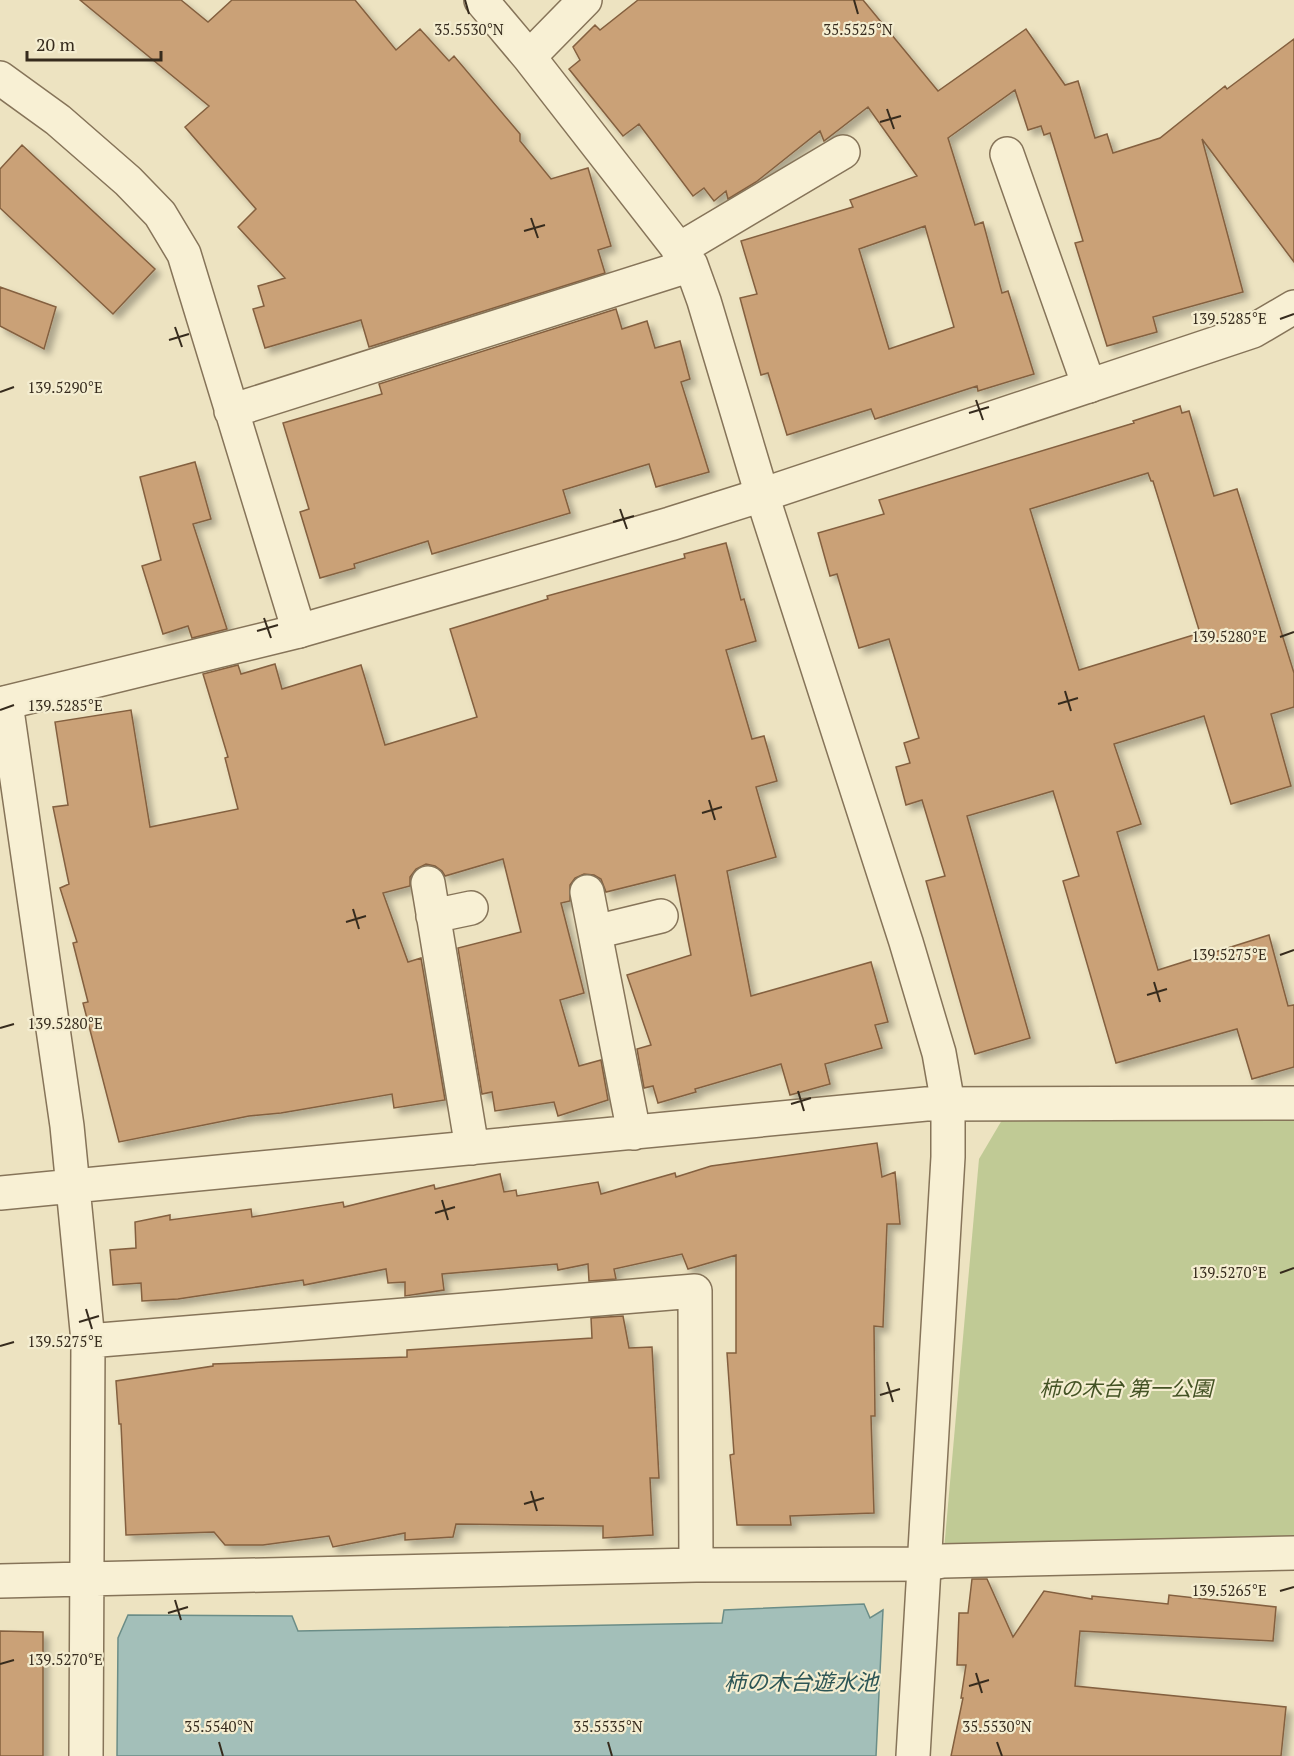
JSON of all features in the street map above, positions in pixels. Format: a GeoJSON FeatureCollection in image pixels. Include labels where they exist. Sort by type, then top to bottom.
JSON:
{"type":"FeatureCollection","features":[{"type":"Feature","properties":{"kind":"street"},"geometry":{"type":"LineString","coordinates":[[481,0],[529,57],[684,258],[704,301],[762,495],[906,942],[939,1053],[948,1104],[948,1157],[913,1756]]}},
{"type":"Feature","properties":{"kind":"street"},"geometry":{"type":"LineString","coordinates":[[529,57],[585,0]]}},
{"type":"Feature","properties":{"kind":"street"},"geometry":{"type":"LineString","coordinates":[[0,78],[58,120],[128,181],[159,214],[184,254],[299,631]]}},
{"type":"Feature","properties":{"kind":"street"},"geometry":{"type":"LineString","coordinates":[[231,411],[684,258],[843,152]]}},
{"type":"Feature","properties":{"kind":"street"},"geometry":{"type":"LineString","coordinates":[[1007,154],[1089,386]]}},
{"type":"Feature","properties":{"kind":"street"},"geometry":{"type":"LineString","coordinates":[[86,1756],[88,1341],[67,1126],[3,704],[299,631],[670,524],[1253,331],[1294,307]]}},
{"type":"Feature","properties":{"kind":"street"},"geometry":{"type":"LineString","coordinates":[[428,883],[472,1148]]}},
{"type":"Feature","properties":{"kind":"street"},"geometry":{"type":"LineString","coordinates":[[587,892],[634,1133]]}},
{"type":"Feature","properties":{"kind":"street"},"geometry":{"type":"LineString","coordinates":[[434,916],[471,908]]}},
{"type":"Feature","properties":{"kind":"street"},"geometry":{"type":"LineString","coordinates":[[595,932],[662,916]]}},
{"type":"Feature","properties":{"kind":"street"},"geometry":{"type":"LineString","coordinates":[[0,1193],[926,1104],[1294,1103]]}},
{"type":"Feature","properties":{"kind":"street"},"geometry":{"type":"LineString","coordinates":[[88,1341],[695,1291],[696,1565]]}},
{"type":"Feature","properties":{"kind":"street"},"geometry":{"type":"LineString","coordinates":[[0,1581],[696,1565],[926,1564],[943,1561],[1294,1553]]}},
{"type":"Feature","properties":{"kind":"green space","name":"柿の木台 第一公園"},"geometry":{"type":"Polygon","coordinates":[[[1294,1106],[1294,1553],[943,1561],[979,1159],[1002,1120],[1294,1106]]]}},
{"type":"Feature","properties":{"kind":"water","name":"柿の木台遊水池"},"geometry":{"type":"Polygon","coordinates":[[[864,1604],[870,1618],[883,1610],[876,1756],[117,1756],[118,1638],[128,1615],[292,1616],[298,1631],[722,1623],[724,1610],[864,1604]]]}},
{"type":"Feature","properties":{"kind":"building"},"geometry":{"type":"Polygon","coordinates":[[[80,0],[181,0],[208,22],[232,0],[355,0],[396,50],[420,29],[449,61],[454,56],[520,134],[520,141],[551,179],[588,168],[611,246],[598,250],[605,273],[369,347],[361,320],[265,348],[253,309],[264,306],[258,286],[285,278],[238,227],[256,209],[185,127],[209,106],[80,0]]]}},
{"type":"Feature","properties":{"kind":"building"},"geometry":{"type":"Polygon","coordinates":[[[638,0],[863,0],[938,91],[1026,29],[1065,85],[1078,81],[1095,138],[1107,134],[1113,153],[1160,138],[1225,86],[1227,89],[1294,39],[1294,262],[1202,139],[1243,292],[1153,317],[1157,332],[1107,346],[1075,243],[1083,241],[1050,133],[1044,135],[1041,126],[1028,130],[1015,90],[948,138],[975,225],[983,222],[1002,293],[1008,291],[1034,374],[978,391],[977,386],[875,419],[871,409],[787,435],[768,373],[761,375],[740,298],[757,294],[741,241],[853,207],[850,200],[917,176],[868,107],[824,141],[820,131],[756,182],[728,199],[726,191],[714,201],[704,188],[693,196],[639,124],[623,136],[569,69],[580,60],[573,47],[595,25],[600,30],[638,0]],[[925,226],[859,249],[889,349],[954,327],[925,226]]]}},
{"type":"Feature","properties":{"kind":"building"},"geometry":{"type":"Polygon","coordinates":[[[22,145],[155,269],[113,314],[0,208],[0,169],[22,145]]]}},
{"type":"Feature","properties":{"kind":"building"},"geometry":{"type":"Polygon","coordinates":[[[0,287],[56,307],[44,349],[0,326],[0,287]]]}},
{"type":"Feature","properties":{"kind":"building"},"geometry":{"type":"Polygon","coordinates":[[[616,309],[622,329],[647,321],[655,348],[680,341],[690,379],[681,382],[709,472],[656,487],[649,464],[563,490],[570,513],[432,554],[428,541],[354,564],[355,568],[320,578],[300,512],[309,509],[283,423],[382,394],[379,384],[616,309]]]}},
{"type":"Feature","properties":{"kind":"building"},"geometry":{"type":"Polygon","coordinates":[[[1180,406],[1182,413],[1189,411],[1214,496],[1237,489],[1294,673],[1294,707],[1271,714],[1291,786],[1231,804],[1204,716],[1114,744],[1141,824],[1117,832],[1158,970],[1269,935],[1288,1006],[1294,1005],[1294,1067],[1252,1079],[1237,1029],[1116,1063],[1063,881],[1079,876],[1053,791],[967,816],[1030,1038],[975,1054],[926,881],[945,876],[922,800],[906,805],[896,767],[910,763],[904,743],[919,738],[889,639],[859,648],[837,574],[830,576],[818,533],[884,514],[879,500],[1134,423],[1133,421],[1180,406]],[[1148,473],[1030,509],[1079,670],[1200,633],[1153,481],[1148,473]]]}},
{"type":"Feature","properties":{"kind":"building"},"geometry":{"type":"Polygon","coordinates":[[[195,462],[211,519],[193,524],[227,629],[192,638],[188,626],[163,634],[142,566],[161,560],[140,477],[195,462]]]}},
{"type":"Feature","properties":{"kind":"building"},"geometry":{"type":"Polygon","coordinates":[[[726,543],[741,600],[744,599],[756,641],[726,650],[752,739],[764,736],[777,781],[756,787],[776,857],[727,871],[751,996],[871,962],[888,1022],[875,1025],[882,1048],[825,1064],[830,1084],[790,1095],[781,1064],[695,1089],[696,1092],[658,1103],[653,1086],[644,1088],[637,1049],[651,1045],[627,975],[691,955],[675,875],[606,892],[601,879],[594,875],[584,874],[575,878],[570,885],[570,901],[561,903],[584,993],[560,1000],[579,1066],[601,1060],[608,1100],[558,1116],[554,1102],[495,1111],[492,1092],[482,1094],[458,948],[521,932],[503,859],[445,876],[435,866],[426,864],[416,869],[410,877],[410,886],[383,893],[408,962],[421,958],[445,1100],[394,1108],[392,1094],[281,1113],[249,1116],[119,1142],[83,1003],[88,1002],[73,943],[77,942],[60,888],[69,884],[53,807],[68,805],[55,722],[131,710],[150,827],[238,809],[225,758],[228,757],[203,674],[238,665],[241,674],[275,664],[282,689],[361,665],[385,745],[477,717],[450,629],[548,599],[547,596],[685,558],[684,554],[726,543]]]}},
{"type":"Feature","properties":{"kind":"building"},"geometry":{"type":"Polygon","coordinates":[[[877,1143],[882,1177],[895,1172],[900,1224],[887,1224],[883,1327],[874,1326],[875,1416],[871,1416],[874,1513],[790,1516],[791,1525],[737,1525],[730,1455],[734,1454],[727,1353],[736,1353],[736,1255],[688,1269],[682,1254],[614,1269],[616,1279],[589,1281],[588,1264],[558,1270],[557,1264],[442,1274],[444,1290],[405,1296],[405,1282],[388,1283],[386,1269],[304,1285],[303,1280],[178,1299],[142,1301],[141,1283],[113,1285],[110,1250],[136,1248],[135,1222],[170,1215],[170,1220],[251,1209],[252,1217],[343,1202],[344,1207],[434,1185],[435,1189],[500,1174],[504,1192],[516,1190],[517,1196],[598,1182],[601,1194],[675,1173],[676,1177],[711,1166],[877,1143]]]}},
{"type":"Feature","properties":{"kind":"building"},"geometry":{"type":"Polygon","coordinates":[[[623,1316],[629,1348],[652,1347],[659,1478],[650,1478],[653,1535],[603,1538],[603,1526],[456,1524],[453,1537],[405,1540],[405,1533],[333,1547],[329,1536],[263,1545],[225,1545],[214,1532],[126,1535],[121,1424],[119,1424],[116,1381],[213,1366],[213,1364],[407,1357],[407,1350],[592,1338],[591,1318],[623,1316]]]}},
{"type":"Feature","properties":{"kind":"building"},"geometry":{"type":"Polygon","coordinates":[[[972,1579],[987,1579],[1013,1637],[1044,1591],[1092,1599],[1092,1596],[1168,1604],[1169,1595],[1276,1607],[1273,1641],[1080,1631],[1075,1686],[1286,1707],[1281,1756],[951,1756],[963,1698],[961,1698],[966,1665],[957,1665],[959,1613],[968,1613],[972,1579]]]}},
{"type":"Feature","properties":{"kind":"building"},"geometry":{"type":"Polygon","coordinates":[[[0,1631],[43,1632],[43,1756],[0,1756],[0,1631]]]}}]}
